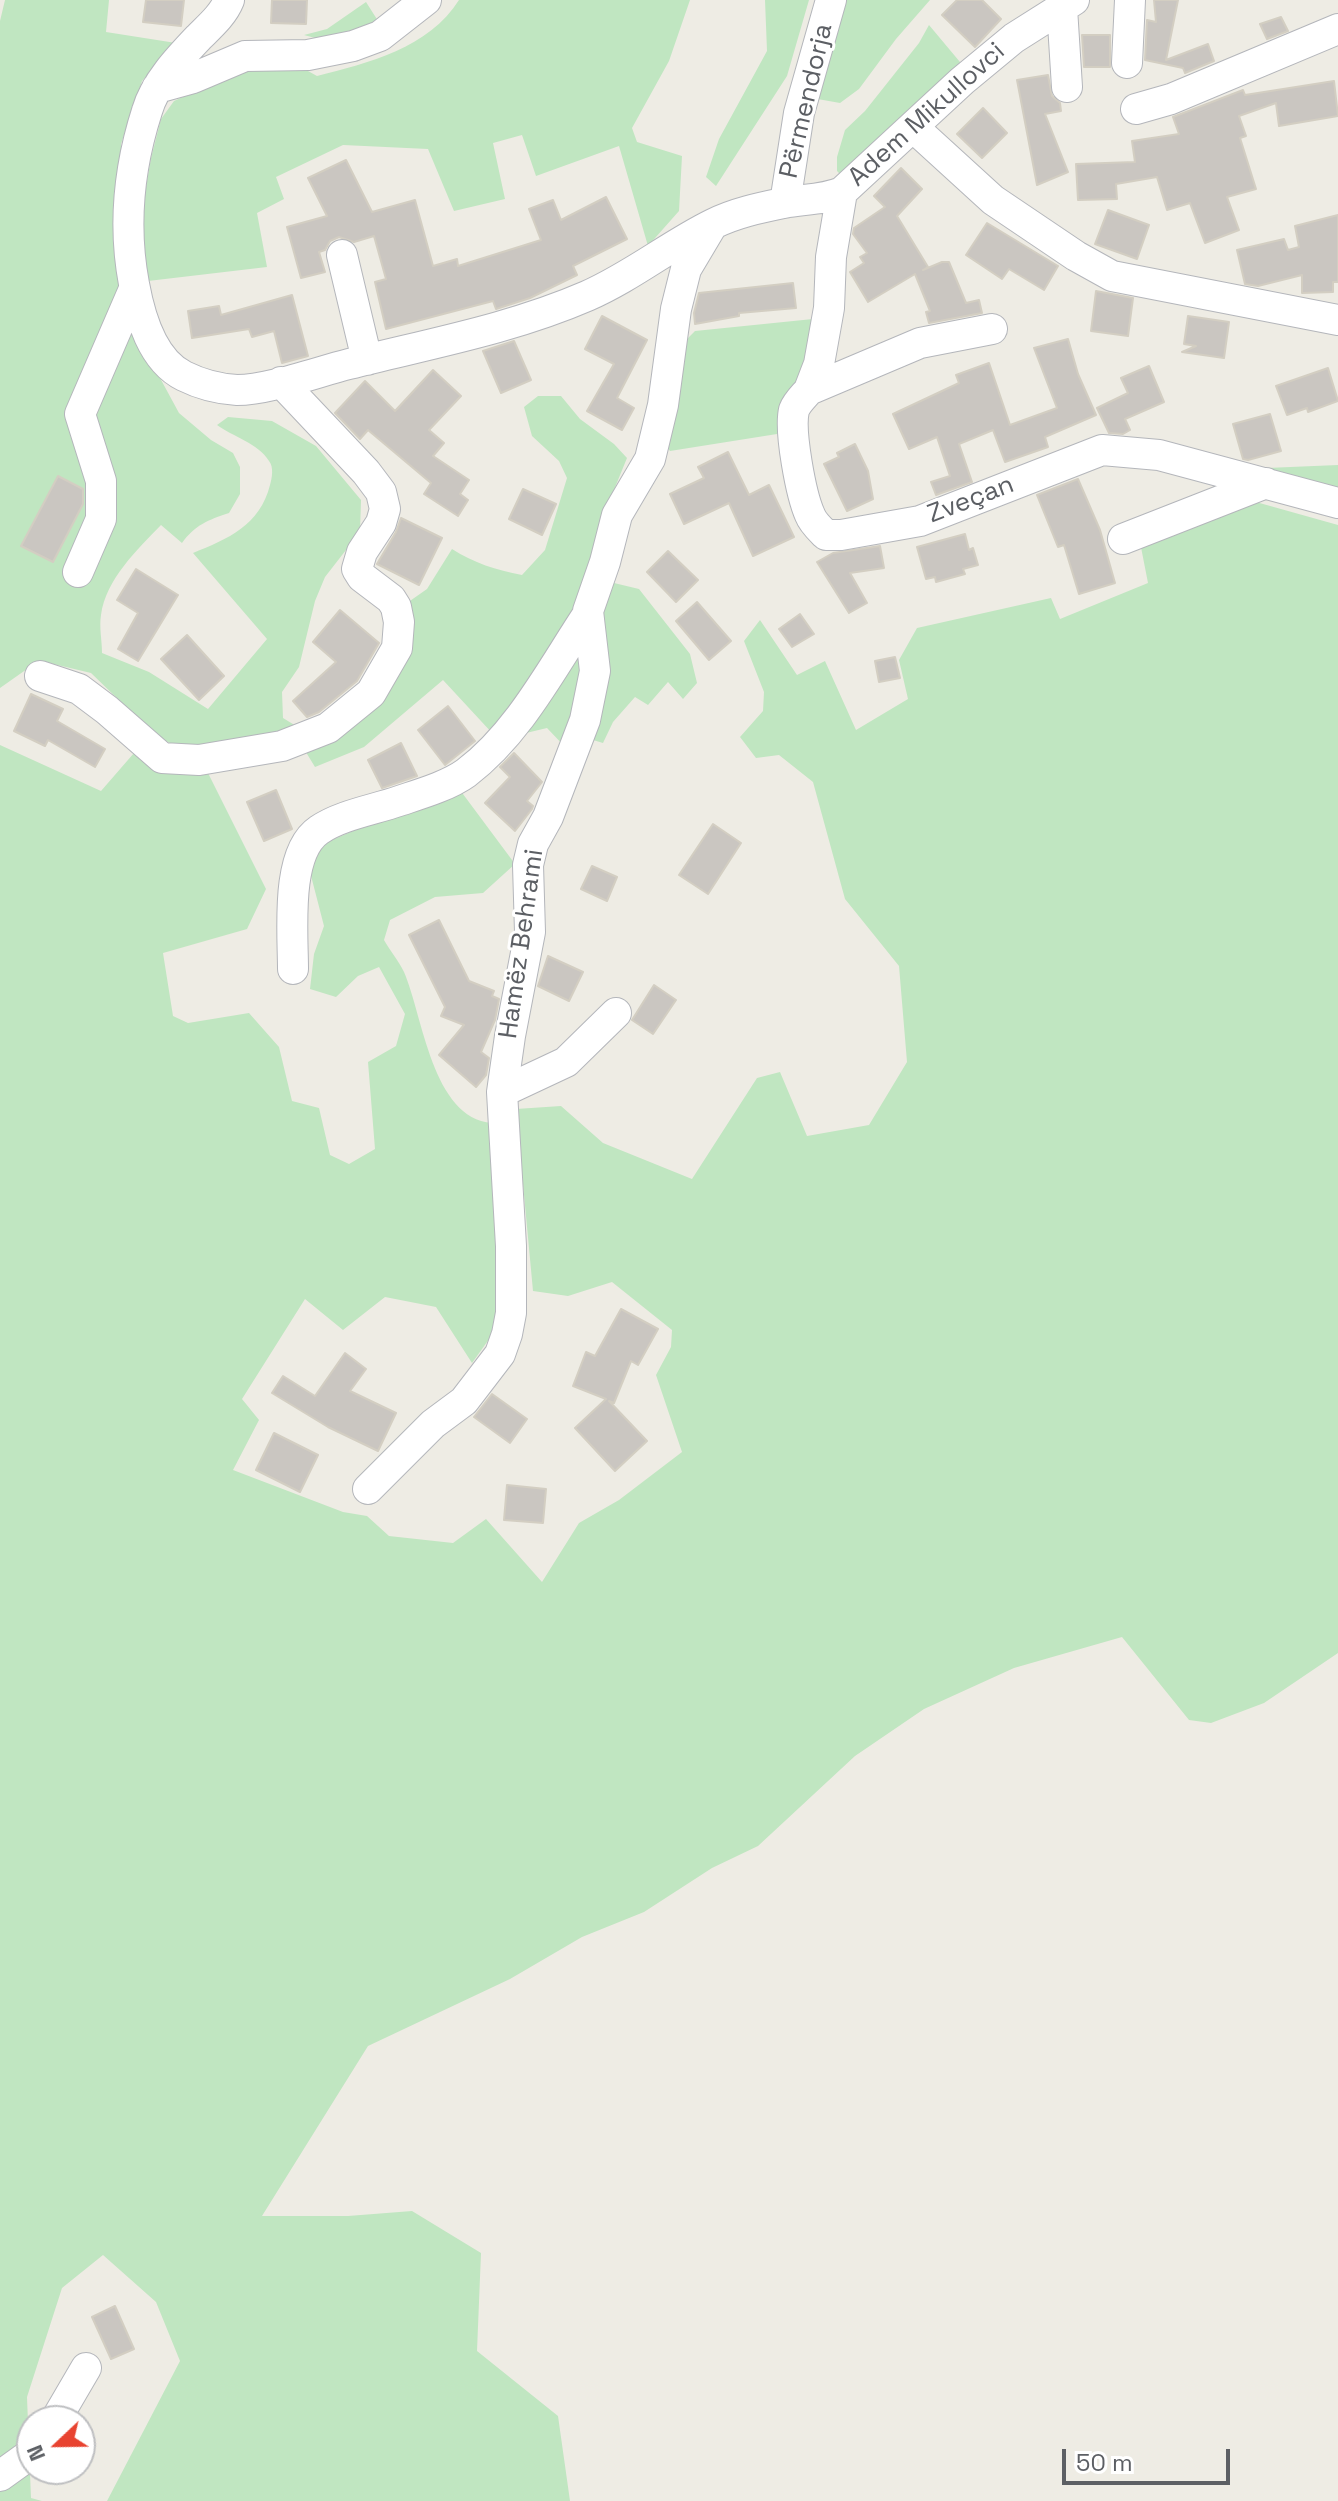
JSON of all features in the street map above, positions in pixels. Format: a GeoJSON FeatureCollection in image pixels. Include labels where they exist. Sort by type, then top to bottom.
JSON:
{"type":"FeatureCollection","features":[{"type":"Feature","properties":{"kind":"street","name":"Adem Mikullovci"},"geometry":{"type":"LineString","coordinates":[[229,0],[224,11],[157,88],[147,109],[126,225],[134,289],[151,342],[167,364],[183,376],[212,387],[238,390],[281,382],[533,317],[590,294],[739,213],[842,192],[1014,38],[1068,4]]}},
{"type":"Feature","properties":{"kind":"street"},"geometry":{"type":"LineString","coordinates":[[157,88],[193,78],[245,56],[308,55],[353,46],[380,36],[426,0]]}},
{"type":"Feature","properties":{"kind":"street","name":"Përmendorja"},"geometry":{"type":"LineString","coordinates":[[785,203],[799,113],[831,0]]}},
{"type":"Feature","properties":{"kind":"street"},"geometry":{"type":"LineString","coordinates":[[1127,63],[1130,0]]}},
{"type":"Feature","properties":{"kind":"street","name":"Adem Mikullovci"},"geometry":{"type":"LineString","coordinates":[[1067,87],[1068,4]]}},
{"type":"Feature","properties":{"kind":"street"},"geometry":{"type":"LineString","coordinates":[[1136,109],[1171,99],[1338,29]]}},
{"type":"Feature","properties":{"kind":"street"},"geometry":{"type":"LineString","coordinates":[[913,127],[993,200],[1076,256],[1112,276],[1338,320]]}},
{"type":"Feature","properties":{"kind":"street","name":"Zveçan"},"geometry":{"type":"LineString","coordinates":[[842,192],[831,257],[829,308],[819,364],[809,390],[794,411],[799,473],[810,516],[826,535],[920,521],[1102,450],[1159,455],[1338,503]]}},
{"type":"Feature","properties":{"kind":"street","name":"Hamëz Behrami"},"geometry":{"type":"LineString","coordinates":[[293,969],[294,893],[299,859],[305,843],[317,831],[332,823],[415,796],[463,775],[487,754],[532,701],[588,614],[617,515],[650,459],[663,405],[676,309],[686,269],[712,225]]}},
{"type":"Feature","properties":{"kind":"street"},"geometry":{"type":"LineString","coordinates":[[342,255],[367,360]]}},
{"type":"Feature","properties":{"kind":"street"},"geometry":{"type":"LineString","coordinates":[[78,572],[101,519],[101,481],[80,414],[134,289]]}},
{"type":"Feature","properties":{"kind":"street"},"geometry":{"type":"LineString","coordinates":[[809,390],[920,343],[992,329]]}},
{"type":"Feature","properties":{"kind":"street"},"geometry":{"type":"LineString","coordinates":[[40,676],[79,689],[162,758],[199,760],[282,746],[328,728],[371,693],[397,648],[399,622],[391,599],[362,577],[357,569],[362,552],[381,523],[385,509],[381,492],[281,382]]}},
{"type":"Feature","properties":{"kind":"street"},"geometry":{"type":"LineString","coordinates":[[1123,539],[1266,483]]}},
{"type":"Feature","properties":{"kind":"street","name":"Hamëz Behrami"},"geometry":{"type":"LineString","coordinates":[[368,1489],[433,1424],[464,1401],[500,1354],[507,1334],[511,1313],[511,1246],[502,1092],[530,932],[528,865],[533,844],[548,817],[580,735],[595,671],[588,614]]}},
{"type":"Feature","properties":{"kind":"street","name":"Hamëz Behrami"},"geometry":{"type":"LineString","coordinates":[[502,1092],[566,1062],[616,1013]]}},
{"type":"Feature","properties":{"kind":"street"},"geometry":{"type":"LineString","coordinates":[[64,2405],[86,2368]]}},
{"type":"Feature","properties":{"kind":"green space"},"geometry":{"type":"Polygon","coordinates":[[[5,0],[109,0],[106,32],[176,43],[142,81],[121,144],[121,306],[179,413],[211,440],[233,453],[240,467],[240,494],[229,513],[202,524],[182,543],[161,525],[124,566],[104,602],[100,620],[102,653],[149,672],[208,709],[267,639],[193,553],[241,529],[259,511],[271,479],[272,466],[265,455],[217,425],[228,417],[272,421],[316,446],[361,500],[360,532],[325,577],[315,601],[299,667],[282,692],[283,718],[301,729],[206,746],[174,745],[156,736],[91,673],[45,662],[27,669],[0,688],[0,21],[5,0]]]}},
{"type":"Feature","properties":{"kind":"green space"},"geometry":{"type":"Polygon","coordinates":[[[459,0],[690,0],[669,61],[632,128],[637,142],[682,156],[679,211],[648,246],[619,146],[536,176],[522,135],[493,143],[505,199],[454,211],[428,149],[343,145],[276,177],[284,199],[257,213],[267,267],[148,281],[140,222],[161,119],[174,101],[245,69],[299,66],[317,76],[376,59],[414,42],[431,30],[459,0]]]}},
{"type":"Feature","properties":{"kind":"green space"},"geometry":{"type":"Polygon","coordinates":[[[765,0],[809,0],[787,76],[716,186],[706,177],[719,139],[767,51],[765,0]]]}},
{"type":"Feature","properties":{"kind":"green space"},"geometry":{"type":"Polygon","coordinates":[[[843,0],[930,0],[859,89],[840,103],[812,98],[843,0]]]}},
{"type":"Feature","properties":{"kind":"green space"},"geometry":{"type":"Polygon","coordinates":[[[366,2],[380,24],[330,42],[304,35],[327,29],[366,2]]]}},
{"type":"Feature","properties":{"kind":"green space"},"geometry":{"type":"Polygon","coordinates":[[[929,25],[965,68],[844,178],[837,171],[837,157],[845,130],[865,111],[919,43],[929,25]]]}},
{"type":"Feature","properties":{"kind":"green space"},"geometry":{"type":"Polygon","coordinates":[[[813,319],[804,371],[783,408],[777,434],[670,451],[663,442],[685,360],[684,342],[695,331],[813,319]]]}},
{"type":"Feature","properties":{"kind":"green space"},"geometry":{"type":"Polygon","coordinates":[[[538,396],[561,396],[580,419],[614,444],[627,458],[598,529],[594,561],[572,623],[493,734],[443,680],[364,747],[315,767],[304,749],[340,729],[407,603],[427,589],[452,549],[486,565],[522,575],[545,550],[567,478],[559,461],[532,436],[524,407],[538,396]]]}},
{"type":"Feature","properties":{"kind":"green space"},"geometry":{"type":"Polygon","coordinates":[[[1338,465],[1338,493],[1243,469],[1338,465]]]}},
{"type":"Feature","properties":{"kind":"green space"},"geometry":{"type":"Polygon","coordinates":[[[1231,495],[1338,525],[1338,1653],[1264,1703],[1211,1723],[1189,1720],[1122,1637],[1014,1668],[924,1709],[855,1756],[758,1846],[712,1868],[644,1912],[582,1937],[510,1979],[368,2046],[262,2216],[348,2216],[412,2211],[481,2253],[477,2351],[558,2416],[570,2501],[107,2501],[180,2361],[156,2302],[103,2255],[62,2288],[27,2397],[27,2405],[16,2405],[16,2485],[30,2485],[31,2498],[42,2501],[0,2501],[0,745],[101,791],[134,753],[208,773],[266,889],[247,929],[163,953],[173,1016],[188,1023],[249,1013],[279,1047],[292,1101],[319,1108],[330,1155],[349,1164],[375,1149],[368,1062],[396,1046],[405,1014],[379,967],[358,976],[336,997],[310,989],[314,954],[324,926],[309,868],[316,847],[457,786],[515,864],[483,893],[435,897],[390,920],[384,940],[404,972],[424,1038],[443,1085],[456,1103],[472,1117],[492,1123],[500,1286],[492,1335],[472,1363],[436,1307],[385,1297],[343,1330],[305,1299],[242,1399],[259,1420],[233,1470],[343,1512],[367,1516],[389,1536],[453,1543],[486,1519],[542,1582],[579,1523],[619,1500],[682,1452],[656,1375],[671,1347],[672,1330],[612,1282],[568,1296],[533,1291],[516,1109],[561,1106],[603,1143],[692,1179],[757,1078],[780,1072],[807,1136],[869,1125],[907,1062],[899,966],[845,899],[813,782],[779,755],[756,758],[740,737],[763,711],[764,692],[744,641],[760,620],[797,675],[825,661],[856,730],[908,699],[899,660],[917,628],[1051,598],[1060,619],[1148,583],[1139,537],[1231,495]]]}},
{"type":"Feature","properties":{"kind":"green space"},"geometry":{"type":"Polygon","coordinates":[[[614,583],[639,589],[690,654],[697,683],[683,699],[668,682],[648,705],[635,697],[613,722],[603,743],[593,740],[603,594],[614,583]]]}},
{"type":"Feature","properties":{"kind":"green space"},"geometry":{"type":"Polygon","coordinates":[[[579,651],[584,679],[567,749],[547,728],[526,733],[579,651]]]}},
{"type":"Feature","properties":{"kind":"building"},"geometry":{"type":"Polygon","coordinates":[[[146,0],[184,0],[181,26],[143,22],[146,0]]]}},
{"type":"Feature","properties":{"kind":"building"},"geometry":{"type":"Polygon","coordinates":[[[272,0],[307,0],[306,24],[271,23],[272,0]]]}},
{"type":"Feature","properties":{"kind":"building"},"geometry":{"type":"Polygon","coordinates":[[[957,0],[982,0],[1001,19],[975,47],[942,15],[957,0]]]}},
{"type":"Feature","properties":{"kind":"building"},"geometry":{"type":"Polygon","coordinates":[[[1154,0],[1178,0],[1166,60],[1208,44],[1214,61],[1185,73],[1183,68],[1145,60],[1147,20],[1156,22],[1154,0]]]}},
{"type":"Feature","properties":{"kind":"building"},"geometry":{"type":"Polygon","coordinates":[[[1281,17],[1288,31],[1267,39],[1260,24],[1281,17]]]}},
{"type":"Feature","properties":{"kind":"building"},"geometry":{"type":"Polygon","coordinates":[[[1082,35],[1110,35],[1110,67],[1084,67],[1082,35]]]}},
{"type":"Feature","properties":{"kind":"building"},"geometry":{"type":"Polygon","coordinates":[[[1048,75],[1052,96],[1060,103],[1061,111],[1045,114],[1068,172],[1037,185],[1017,80],[1048,75]]]}},
{"type":"Feature","properties":{"kind":"building"},"geometry":{"type":"Polygon","coordinates":[[[1334,81],[1338,116],[1279,126],[1276,103],[1239,116],[1246,136],[1240,138],[1256,189],[1227,197],[1239,230],[1205,243],[1190,203],[1167,210],[1157,177],[1116,184],[1117,199],[1078,200],[1076,164],[1135,162],[1132,141],[1179,134],[1173,117],[1243,90],[1245,95],[1334,81]]]}},
{"type":"Feature","properties":{"kind":"building"},"geometry":{"type":"Polygon","coordinates":[[[983,108],[1007,133],[982,158],[957,134],[983,108]]]}},
{"type":"Feature","properties":{"kind":"building"},"geometry":{"type":"Polygon","coordinates":[[[346,160],[372,212],[415,200],[433,266],[457,259],[458,266],[541,240],[529,209],[553,200],[561,220],[606,197],[627,239],[573,266],[577,275],[530,298],[496,309],[493,301],[386,329],[375,282],[386,279],[374,236],[354,242],[339,237],[330,241],[325,250],[319,252],[325,272],[301,278],[287,227],[327,216],[308,178],[346,160]]]}},
{"type":"Feature","properties":{"kind":"building"},"geometry":{"type":"Polygon","coordinates":[[[901,168],[922,189],[897,216],[928,267],[923,270],[949,262],[966,303],[979,300],[982,313],[929,323],[926,312],[930,311],[915,274],[868,302],[850,272],[864,263],[860,257],[867,253],[853,234],[854,228],[885,207],[874,196],[901,168]]]}},
{"type":"Feature","properties":{"kind":"building"},"geometry":{"type":"Polygon","coordinates":[[[1108,210],[1149,225],[1137,259],[1095,244],[1108,210]]]}},
{"type":"Feature","properties":{"kind":"building"},"geometry":{"type":"Polygon","coordinates":[[[1338,215],[1338,282],[1333,282],[1333,292],[1302,293],[1302,275],[1258,286],[1245,284],[1237,250],[1284,239],[1288,250],[1299,247],[1295,226],[1338,215]]]}},
{"type":"Feature","properties":{"kind":"building"},"geometry":{"type":"Polygon","coordinates":[[[987,223],[1058,266],[1044,290],[1009,269],[1002,279],[966,255],[987,223]]]}},
{"type":"Feature","properties":{"kind":"building"},"geometry":{"type":"Polygon","coordinates":[[[793,283],[796,308],[739,313],[739,316],[695,324],[699,293],[793,283]]]}},
{"type":"Feature","properties":{"kind":"building"},"geometry":{"type":"Polygon","coordinates":[[[1096,291],[1133,298],[1128,336],[1091,331],[1096,291]]]}},
{"type":"Feature","properties":{"kind":"building"},"geometry":{"type":"Polygon","coordinates":[[[292,295],[308,356],[282,363],[274,331],[252,337],[249,329],[192,338],[188,311],[219,306],[221,315],[292,295]]]}},
{"type":"Feature","properties":{"kind":"building"},"geometry":{"type":"Polygon","coordinates":[[[602,316],[647,340],[617,398],[634,408],[622,430],[587,411],[614,364],[585,349],[602,316]]]}},
{"type":"Feature","properties":{"kind":"building"},"geometry":{"type":"Polygon","coordinates":[[[1188,316],[1229,322],[1224,358],[1182,352],[1196,346],[1184,344],[1188,316]]]}},
{"type":"Feature","properties":{"kind":"building"},"geometry":{"type":"Polygon","coordinates":[[[1068,339],[1078,374],[1096,415],[1045,437],[1048,447],[1005,462],[993,430],[959,444],[972,482],[936,495],[931,482],[950,476],[937,437],[909,449],[893,414],[959,383],[956,375],[989,363],[1010,425],[1057,408],[1034,348],[1068,339]]]}},
{"type":"Feature","properties":{"kind":"building"},"geometry":{"type":"Polygon","coordinates":[[[514,341],[531,380],[501,393],[483,351],[514,341]]]}},
{"type":"Feature","properties":{"kind":"building"},"geometry":{"type":"Polygon","coordinates":[[[1149,366],[1164,402],[1125,419],[1130,430],[1123,434],[1109,433],[1097,408],[1128,393],[1121,378],[1149,366]]]}},
{"type":"Feature","properties":{"kind":"building"},"geometry":{"type":"Polygon","coordinates":[[[1328,368],[1338,401],[1308,412],[1307,408],[1287,415],[1276,386],[1328,368]]]}},
{"type":"Feature","properties":{"kind":"building"},"geometry":{"type":"Polygon","coordinates":[[[433,370],[461,396],[429,430],[444,443],[433,456],[469,480],[460,494],[468,500],[458,516],[424,494],[431,483],[368,430],[360,439],[335,413],[365,381],[395,411],[433,370]]]}},
{"type":"Feature","properties":{"kind":"building"},"geometry":{"type":"Polygon","coordinates":[[[1270,414],[1281,451],[1243,459],[1233,424],[1270,414]]]}},
{"type":"Feature","properties":{"kind":"building"},"geometry":{"type":"Polygon","coordinates":[[[855,444],[868,471],[873,499],[847,511],[824,464],[855,444]]]}},
{"type":"Feature","properties":{"kind":"building"},"geometry":{"type":"Polygon","coordinates":[[[728,452],[749,495],[769,485],[794,537],[753,556],[729,503],[684,524],[670,494],[704,478],[698,467],[728,452]]]}},
{"type":"Feature","properties":{"kind":"building"},"geometry":{"type":"Polygon","coordinates":[[[58,476],[83,489],[83,504],[53,562],[21,546],[58,476]]]}},
{"type":"Feature","properties":{"kind":"building"},"geometry":{"type":"Polygon","coordinates":[[[1078,479],[1100,530],[1115,583],[1079,594],[1064,545],[1058,547],[1037,495],[1078,479]]]}},
{"type":"Feature","properties":{"kind":"building"},"geometry":{"type":"Polygon","coordinates":[[[523,489],[556,504],[542,535],[509,519],[523,489]]]}},
{"type":"Feature","properties":{"kind":"building"},"geometry":{"type":"Polygon","coordinates":[[[401,518],[442,538],[419,585],[377,564],[401,518]]]}},
{"type":"Feature","properties":{"kind":"building"},"geometry":{"type":"Polygon","coordinates":[[[965,534],[969,550],[973,548],[978,565],[963,569],[965,574],[936,582],[935,577],[926,579],[917,547],[965,534]]]}},
{"type":"Feature","properties":{"kind":"building"},"geometry":{"type":"Polygon","coordinates":[[[880,546],[884,568],[850,573],[867,603],[849,613],[817,562],[833,553],[880,546]]]}},
{"type":"Feature","properties":{"kind":"building"},"geometry":{"type":"Polygon","coordinates":[[[668,551],[698,580],[676,602],[647,572],[668,551]]]}},
{"type":"Feature","properties":{"kind":"building"},"geometry":{"type":"Polygon","coordinates":[[[136,569],[178,595],[138,661],[118,649],[138,613],[117,600],[136,569]]]}},
{"type":"Feature","properties":{"kind":"building"},"geometry":{"type":"Polygon","coordinates":[[[697,602],[731,641],[709,660],[676,621],[697,602]]]}},
{"type":"Feature","properties":{"kind":"building"},"geometry":{"type":"Polygon","coordinates":[[[340,610],[379,643],[357,681],[319,712],[307,717],[293,701],[336,662],[313,642],[340,610]]]}},
{"type":"Feature","properties":{"kind":"building"},"geometry":{"type":"Polygon","coordinates":[[[800,614],[814,634],[792,647],[779,629],[800,614]]]}},
{"type":"Feature","properties":{"kind":"building"},"geometry":{"type":"Polygon","coordinates":[[[187,635],[224,676],[199,700],[161,659],[187,635]]]}},
{"type":"Feature","properties":{"kind":"building"},"geometry":{"type":"Polygon","coordinates":[[[895,657],[900,678],[879,682],[875,661],[895,657]]]}},
{"type":"Feature","properties":{"kind":"building"},"geometry":{"type":"Polygon","coordinates":[[[31,694],[63,709],[57,721],[105,749],[95,767],[48,740],[45,746],[14,731],[31,694]]]}},
{"type":"Feature","properties":{"kind":"building"},"geometry":{"type":"Polygon","coordinates":[[[448,706],[475,741],[445,765],[418,730],[448,706]]]}},
{"type":"Feature","properties":{"kind":"building"},"geometry":{"type":"Polygon","coordinates":[[[401,743],[417,776],[382,788],[368,760],[401,743]]]}},
{"type":"Feature","properties":{"kind":"building"},"geometry":{"type":"Polygon","coordinates":[[[514,753],[542,782],[527,801],[533,806],[532,809],[515,831],[485,803],[510,777],[500,767],[514,753]]]}},
{"type":"Feature","properties":{"kind":"building"},"geometry":{"type":"Polygon","coordinates":[[[276,790],[292,829],[264,841],[247,802],[276,790]]]}},
{"type":"Feature","properties":{"kind":"building"},"geometry":{"type":"Polygon","coordinates":[[[713,824],[741,843],[708,894],[679,875],[713,824]]]}},
{"type":"Feature","properties":{"kind":"building"},"geometry":{"type":"Polygon","coordinates":[[[592,866],[617,877],[607,901],[581,889],[592,866]]]}},
{"type":"Feature","properties":{"kind":"building"},"geometry":{"type":"Polygon","coordinates":[[[439,920],[469,981],[494,991],[492,996],[499,999],[495,1020],[481,1052],[489,1058],[486,1075],[476,1087],[439,1055],[464,1025],[441,1016],[445,1007],[409,935],[439,920]]]}},
{"type":"Feature","properties":{"kind":"building"},"geometry":{"type":"Polygon","coordinates":[[[548,956],[583,972],[569,1001],[538,986],[548,956]]]}},
{"type":"Feature","properties":{"kind":"building"},"geometry":{"type":"Polygon","coordinates":[[[654,985],[676,1000],[653,1034],[632,1020],[654,985]]]}},
{"type":"Feature","properties":{"kind":"building"},"geometry":{"type":"Polygon","coordinates":[[[621,1309],[658,1329],[638,1365],[631,1361],[614,1403],[609,1401],[647,1441],[615,1471],[575,1428],[606,1399],[573,1386],[586,1352],[595,1356],[621,1309]]]}},
{"type":"Feature","properties":{"kind":"building"},"geometry":{"type":"Polygon","coordinates":[[[345,1353],[366,1369],[350,1391],[396,1413],[378,1451],[328,1427],[272,1393],[283,1376],[315,1396],[345,1353]]]}},
{"type":"Feature","properties":{"kind":"building"},"geometry":{"type":"Polygon","coordinates":[[[492,1394],[527,1419],[510,1443],[474,1417],[492,1394]]]}},
{"type":"Feature","properties":{"kind":"building"},"geometry":{"type":"Polygon","coordinates":[[[274,1433],[318,1455],[300,1492],[256,1470],[274,1433]]]}},
{"type":"Feature","properties":{"kind":"building"},"geometry":{"type":"Polygon","coordinates":[[[507,1485],[546,1489],[543,1523],[504,1520],[507,1485]]]}},
{"type":"Feature","properties":{"kind":"building"},"geometry":{"type":"Polygon","coordinates":[[[115,2306],[134,2349],[111,2359],[92,2317],[115,2306]]]}}]}
